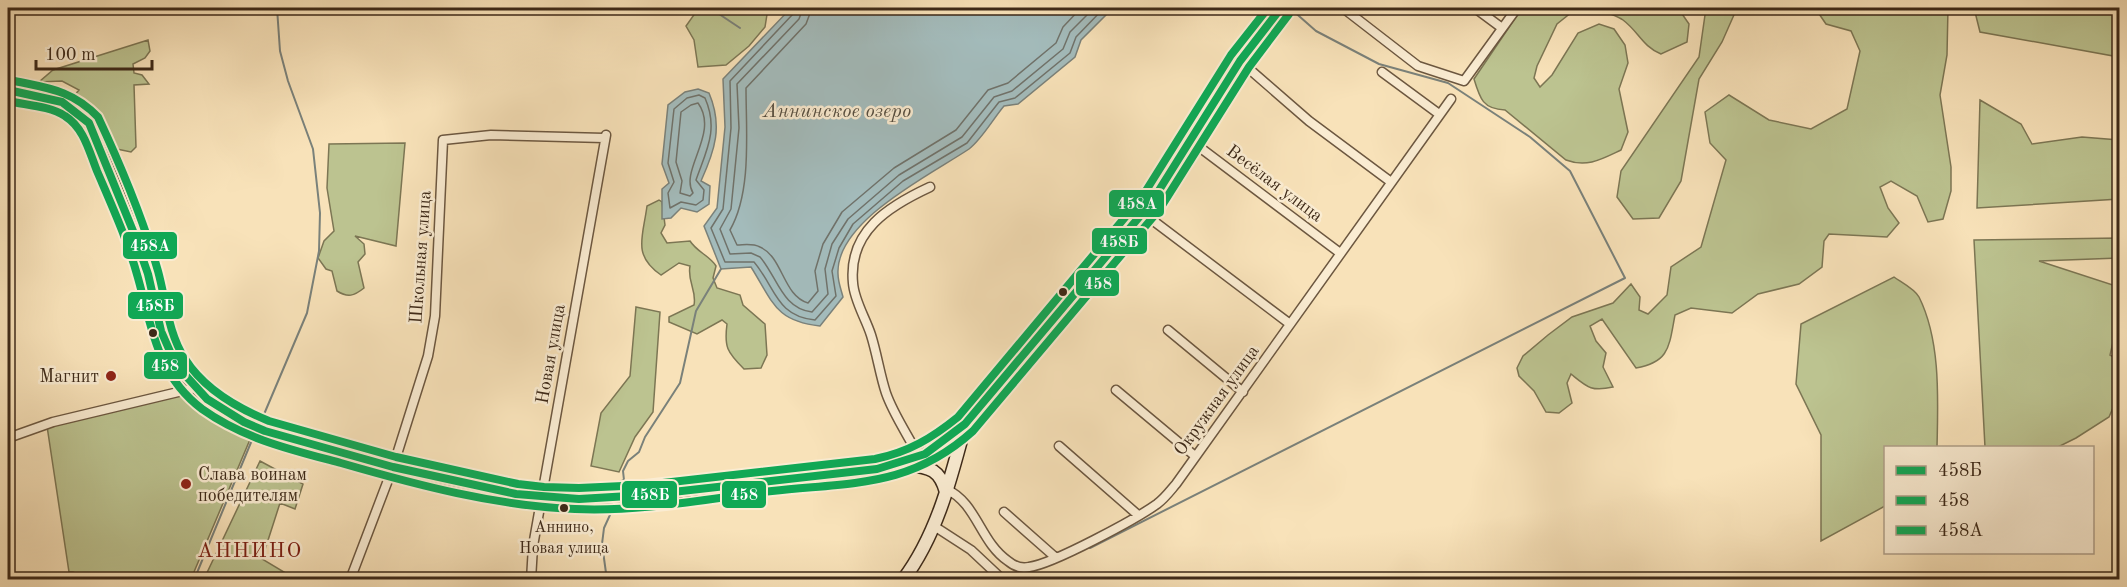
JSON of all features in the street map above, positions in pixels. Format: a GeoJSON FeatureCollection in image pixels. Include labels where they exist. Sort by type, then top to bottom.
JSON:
{"type":"FeatureCollection","features":[{"type":"Feature","properties":{"kind":"main road"},"geometry":{"type":"LineString","coordinates":[[8,90],[62,102],[89,123],[99,143],[140,252],[168,350],[176,365],[195,388],[224,411],[265,431],[393,467],[516,494],[579,499],[646,495],[905,464],[920,459],[938,448],[965,424],[1143,213],[1240,61],[1281,8]]}},
{"type":"Feature","properties":{"kind":"main road"},"geometry":{"type":"LineString","coordinates":[[903,579],[924,548],[934,526],[965,424]]}},
{"type":"Feature","properties":{"kind":"main road"},"geometry":{"type":"LineString","coordinates":[[905,464],[928,466],[942,479],[946,491]]}},
{"type":"Feature","properties":{"kind":"street"},"geometry":{"type":"LineString","coordinates":[[1343,8],[1418,66],[1464,81],[1517,8]]}},
{"type":"Feature","properties":{"kind":"street"},"geometry":{"type":"LineString","coordinates":[[1475,8],[1503,28]]}},
{"type":"Feature","properties":{"kind":"street"},"geometry":{"type":"LineString","coordinates":[[1240,61],[1309,121],[1391,182]]}},
{"type":"Feature","properties":{"kind":"street"},"geometry":{"type":"LineString","coordinates":[[1382,72],[1439,114]]}},
{"type":"Feature","properties":{"kind":"street","name":"Окружная улица"},"geometry":{"type":"LineString","coordinates":[[946,491],[965,500],[978,525],[996,550],[1007,561],[1018,567],[1030,567],[1055,557],[1138,515],[1166,496],[1243,392],[1451,99]]}},
{"type":"Feature","properties":{"kind":"street","name":"Школьная улица"},"geometry":{"type":"LineString","coordinates":[[350,579],[393,467],[428,356],[435,316],[443,140],[491,135],[605,136]]}},
{"type":"Feature","properties":{"kind":"street","name":"Новая улица"},"geometry":{"type":"LineString","coordinates":[[531,579],[533,546],[605,136]]}},
{"type":"Feature","properties":{"kind":"street","name":"Весёлая улица"},"geometry":{"type":"LineString","coordinates":[[1190,140],[1340,253]]}},
{"type":"Feature","properties":{"kind":"street"},"geometry":{"type":"LineString","coordinates":[[920,459],[886,394],[868,326],[852,285],[853,262],[859,244],[873,224],[896,203],[930,187]]}},
{"type":"Feature","properties":{"kind":"street"},"geometry":{"type":"LineString","coordinates":[[1143,213],[1290,324]]}},
{"type":"Feature","properties":{"kind":"street"},"geometry":{"type":"LineString","coordinates":[[1168,330],[1243,392]]}},
{"type":"Feature","properties":{"kind":"street"},"geometry":{"type":"LineString","coordinates":[[8,438],[53,422],[195,388]]}},
{"type":"Feature","properties":{"kind":"street"},"geometry":{"type":"LineString","coordinates":[[1116,390],[1195,456]]}},
{"type":"Feature","properties":{"kind":"street"},"geometry":{"type":"LineString","coordinates":[[1059,447],[1138,515]]}},
{"type":"Feature","properties":{"kind":"street"},"geometry":{"type":"LineString","coordinates":[[1004,512],[1055,557]]}},
{"type":"Feature","properties":{"kind":"street"},"geometry":{"type":"LineString","coordinates":[[934,526],[971,550],[1003,579]]}},
{"type":"Feature","properties":{"kind":"green space"},"geometry":{"type":"Polygon","coordinates":[[[694,8],[768,8],[765,27],[749,46],[726,65],[698,67],[694,40],[686,26],[696,12],[694,8]]]}},
{"type":"Feature","properties":{"kind":"green space"},"geometry":{"type":"Polygon","coordinates":[[[1522,8],[1577,8],[1557,24],[1537,66],[1534,78],[1540,87],[1552,75],[1578,33],[1599,24],[1614,29],[1625,45],[1628,63],[1619,89],[1628,132],[1621,150],[1588,163],[1566,160],[1505,110],[1492,108],[1484,102],[1474,79],[1522,8]]]}},
{"type":"Feature","properties":{"kind":"green space"},"geometry":{"type":"Polygon","coordinates":[[[1599,8],[1678,8],[1689,24],[1687,42],[1661,54],[1649,47],[1623,20],[1599,8]]]}},
{"type":"Feature","properties":{"kind":"green space"},"geometry":{"type":"Polygon","coordinates":[[[1706,8],[1737,8],[1722,42],[1699,79],[1681,181],[1659,218],[1633,219],[1617,197],[1621,171],[1699,57],[1706,8]]]}},
{"type":"Feature","properties":{"kind":"green space"},"geometry":{"type":"Polygon","coordinates":[[[1815,8],[1948,8],[1947,55],[1940,95],[1951,167],[1951,191],[1943,219],[1928,222],[1917,196],[1891,181],[1880,187],[1888,208],[1899,223],[1887,237],[1829,234],[1824,241],[1822,267],[1799,284],[1758,294],[1732,313],[1691,308],[1675,315],[1666,351],[1656,362],[1647,365],[1636,368],[1602,319],[1590,326],[1596,341],[1606,353],[1603,367],[1613,387],[1594,389],[1571,374],[1567,383],[1572,403],[1559,413],[1546,412],[1534,391],[1519,376],[1517,368],[1523,356],[1572,317],[1613,303],[1631,284],[1640,297],[1639,310],[1648,314],[1667,295],[1671,267],[1701,247],[1726,160],[1710,143],[1705,112],[1729,95],[1769,120],[1811,129],[1847,109],[1860,51],[1851,31],[1826,24],[1815,8]]]}},
{"type":"Feature","properties":{"kind":"green space"},"geometry":{"type":"Polygon","coordinates":[[[1974,8],[2119,8],[2119,57],[1980,32],[1974,8]]]}},
{"type":"Feature","properties":{"kind":"green space"},"geometry":{"type":"Polygon","coordinates":[[[148,40],[150,51],[145,58],[133,64],[134,73],[142,75],[149,84],[134,85],[136,147],[131,152],[112,148],[91,116],[73,97],[79,90],[62,81],[39,82],[53,70],[148,40]]]}},
{"type":"Feature","properties":{"kind":"green space"},"geometry":{"type":"Polygon","coordinates":[[[1980,100],[2021,124],[2032,144],[2082,137],[2119,140],[2119,199],[1977,208],[1980,100]]]}},
{"type":"Feature","properties":{"kind":"green space"},"geometry":{"type":"Polygon","coordinates":[[[405,143],[396,246],[355,236],[364,244],[365,254],[358,262],[364,288],[357,293],[344,295],[337,291],[332,271],[326,269],[318,258],[324,241],[334,231],[327,188],[329,144],[405,143]]]}},
{"type":"Feature","properties":{"kind":"green space"},"geometry":{"type":"Polygon","coordinates":[[[659,200],[662,202],[665,225],[661,233],[667,243],[690,241],[716,266],[713,278],[717,288],[740,295],[743,305],[765,324],[767,355],[761,368],[744,369],[734,358],[728,349],[727,324],[722,320],[697,334],[669,322],[669,317],[694,305],[695,300],[690,266],[679,263],[661,275],[652,268],[643,253],[642,236],[647,206],[659,200]]]}},
{"type":"Feature","properties":{"kind":"green space"},"geometry":{"type":"Polygon","coordinates":[[[2119,238],[2119,258],[2039,261],[2119,287],[2119,325],[2110,355],[2119,360],[2119,394],[2109,417],[2060,446],[1985,446],[1974,240],[2119,238]]]}},
{"type":"Feature","properties":{"kind":"green space"},"geometry":{"type":"Polygon","coordinates":[[[1894,277],[1911,288],[1919,297],[1931,332],[1937,371],[1937,446],[1884,446],[1884,507],[1821,541],[1821,435],[1796,384],[1801,324],[1894,277]]]}},
{"type":"Feature","properties":{"kind":"green space"},"geometry":{"type":"Polygon","coordinates":[[[636,307],[660,312],[653,412],[635,437],[619,472],[591,466],[601,413],[630,376],[636,307]]]}},
{"type":"Feature","properties":{"kind":"green space"},"geometry":{"type":"Polygon","coordinates":[[[194,391],[254,430],[191,579],[88,579],[69,572],[47,426],[194,391]]]}},
{"type":"Feature","properties":{"kind":"green space"},"geometry":{"type":"Polygon","coordinates":[[[260,461],[303,484],[295,509],[280,503],[262,559],[294,578],[204,579],[260,461]]]}},
{"type":"Feature","properties":{"kind":"water","name":"Аннинское озеро"},"geometry":{"type":"Polygon","coordinates":[[[791,8],[1113,8],[1081,40],[1075,57],[1018,104],[1004,106],[974,145],[888,201],[868,218],[852,236],[841,254],[838,274],[843,297],[820,326],[793,320],[784,314],[771,300],[751,267],[721,269],[704,226],[717,208],[725,127],[723,79],[791,8]]]}},
{"type":"Feature","properties":{"kind":"water"},"geometry":{"type":"Polygon","coordinates":[[[698,89],[709,93],[716,116],[716,138],[701,181],[710,186],[709,204],[697,212],[681,208],[671,218],[662,219],[662,189],[669,183],[662,164],[668,105],[685,92],[698,89]]]}},
{"type":"Feature","properties":{"kind":"waterway"},"geometry":{"type":"LineString","coordinates":[[262,419],[307,313],[319,251],[320,213],[313,149],[288,81],[280,51],[277,8]]}},
{"type":"Feature","properties":{"kind":"waterway"},"geometry":{"type":"LineString","coordinates":[[710,8],[740,28]]}},
{"type":"Feature","properties":{"kind":"waterway"},"geometry":{"type":"LineString","coordinates":[[1090,548],[1625,278],[1570,171],[1530,137],[1448,83],[1379,64],[1316,31],[1291,9]]}},
{"type":"Feature","properties":{"kind":"waterway"},"geometry":{"type":"LineString","coordinates":[[616,490],[617,483],[624,480],[623,471],[628,461],[639,452],[645,437],[680,383],[696,311],[721,269]]}},
{"type":"Feature","properties":{"kind":"waterway"},"geometry":{"type":"LineString","coordinates":[[194,580],[252,440]]}},
{"type":"Feature","properties":{"kind":"waterway"},"geometry":{"type":"LineString","coordinates":[[607,580],[602,544],[604,528],[615,504]]}},
{"type":"Feature","properties":{"kind":"transit line","name":"458А"},"geometry":{"type":"LineString","coordinates":[[10,80],[68,95],[98,117],[146,232],[179,349],[202,380],[233,404],[269,421],[396,457],[518,484],[579,488],[645,485],[875,459],[909,448],[948,425],[958,417],[1142,197],[1231,55],[1268,8]]}},
{"type":"Feature","properties":{"kind":"transit line","name":"458Б"},"geometry":{"type":"LineString","coordinates":[[8,90],[62,102],[89,123],[148,274],[161,331],[176,365],[207,399],[244,422],[265,431],[393,467],[516,494],[579,499],[646,495],[877,469],[925,454],[965,424],[1151,203],[1240,61],[1281,8]]}},
{"type":"Feature","properties":{"kind":"transit line","name":"458"},"geometry":{"type":"LineString","coordinates":[[8,101],[59,113],[72,121],[81,133],[129,251],[158,350],[175,381],[202,409],[235,428],[269,442],[457,493],[545,507],[624,509],[878,479],[903,473],[950,450],[973,431],[1159,210],[1249,67],[1289,14]]}},
{"type":"Feature","properties":{"kind":"place","name":"Магнит"},"geometry":{"type":"Point","coordinates":[111,376]}},
{"type":"Feature","properties":{"kind":"place","name":"Слава воинам победителям"},"geometry":{"type":"Point","coordinates":[186,484]}},
{"type":"Feature","properties":{"kind":"place","name":"Аннино, Новая улица"},"geometry":{"type":"Point","coordinates":[564,508]}},
{"type":"Feature","properties":{"kind":"district","name":"АННИНО"},"geometry":{"type":"Point","coordinates":[250,550]}}]}
